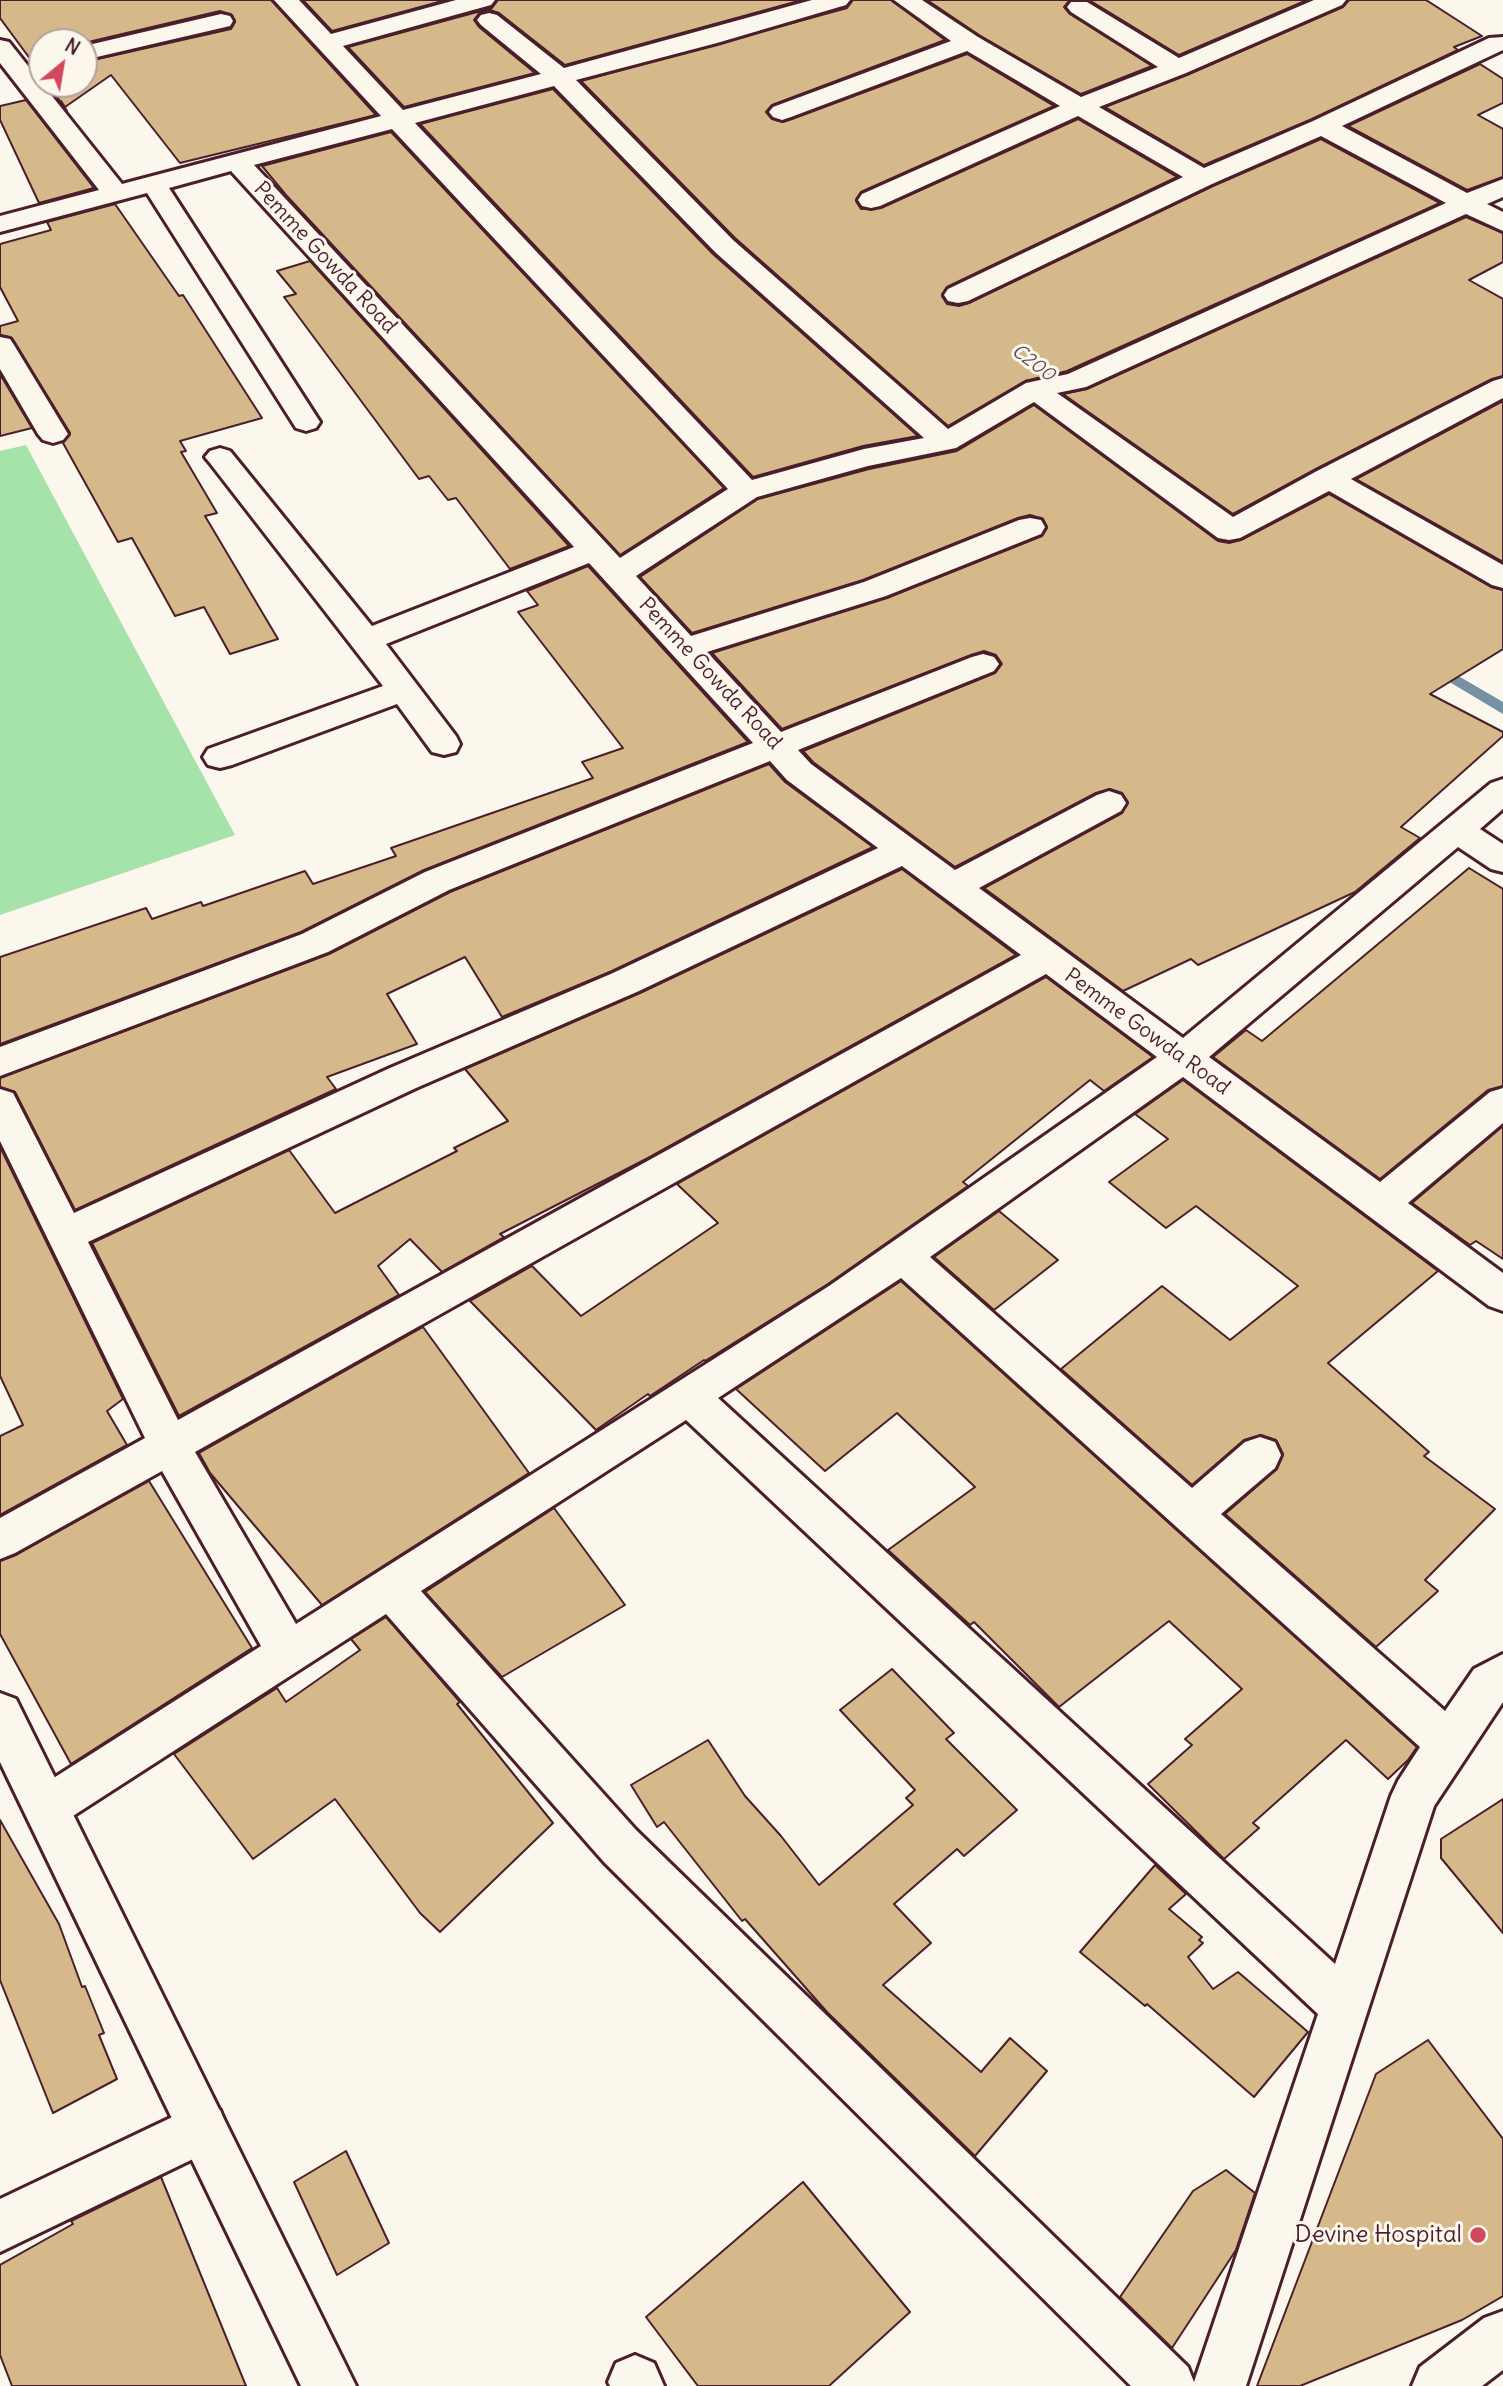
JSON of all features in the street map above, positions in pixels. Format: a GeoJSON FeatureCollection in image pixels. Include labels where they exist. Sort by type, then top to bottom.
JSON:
{"type":"FeatureCollection","features":[{"type":"Feature","properties":{"kind":"street"},"geometry":{"type":"LineString","coordinates":[[286,0],[746,491]]}},
{"type":"Feature","properties":{"kind":"street"},"geometry":{"type":"LineString","coordinates":[[237,162],[670,48],[838,0]]}},
{"type":"Feature","properties":{"kind":"street"},"geometry":{"type":"LineString","coordinates":[[906,0],[970,42],[1203,178]]}},
{"type":"Feature","properties":{"kind":"street"},"geometry":{"type":"LineString","coordinates":[[871,201],[1080,106],[1177,68],[1334,0]]}},
{"type":"Feature","properties":{"kind":"street"},"geometry":{"type":"LineString","coordinates":[[1079,8],[1177,68]]}},
{"type":"Feature","properties":{"kind":"street"},"geometry":{"type":"LineString","coordinates":[[327,43],[486,10],[559,77],[724,246],[946,442]]}},
{"type":"Feature","properties":{"kind":"street"},"geometry":{"type":"LineString","coordinates":[[98,50],[221,21]]}},
{"type":"Feature","properties":{"kind":"street"},"geometry":{"type":"LineString","coordinates":[[782,112],[970,42]]}},
{"type":"Feature","properties":{"kind":"street"},"geometry":{"type":"LineString","coordinates":[[958,295],[1203,178],[1322,126],[1498,43]]}},
{"type":"Feature","properties":{"kind":"street"},"geometry":{"type":"LineString","coordinates":[[0,47],[20,82],[115,193]]}},
{"type":"Feature","properties":{"kind":"street"},"geometry":{"type":"LineString","coordinates":[[20,82],[28,75]]}},
{"type":"Feature","properties":{"kind":"street"},"geometry":{"type":"LineString","coordinates":[[1322,126],[1503,223]]}},
{"type":"Feature","properties":{"kind":"street","name":"Pemme Gowda Road"},"geometry":{"type":"LineString","coordinates":[[0,224],[237,162],[799,772],[1503,1295]]}},
{"type":"Feature","properties":{"kind":"street"},"geometry":{"type":"LineString","coordinates":[[153,183],[306,422]]}},
{"type":"Feature","properties":{"kind":"street"},"geometry":{"type":"LineString","coordinates":[[366,640],[606,562],[746,491],[864,458],[946,442],[1028,393],[1076,381],[1503,187]]}},
{"type":"Feature","properties":{"kind":"street"},"geometry":{"type":"LineString","coordinates":[[0,345],[53,434]]}},
{"type":"Feature","properties":{"kind":"street"},"geometry":{"type":"LineString","coordinates":[[1028,393],[1050,401],[1230,531],[1327,477],[1496,398]]}},
{"type":"Feature","properties":{"kind":"street"},"geometry":{"type":"LineString","coordinates":[[220,457],[366,640],[444,744]]}},
{"type":"Feature","properties":{"kind":"street"},"geometry":{"type":"LineString","coordinates":[[1327,477],[1503,578]]}},
{"type":"Feature","properties":{"kind":"street"},"geometry":{"type":"LineString","coordinates":[[686,649],[875,589],[1030,527]]}},
{"type":"Feature","properties":{"kind":"street"},"geometry":{"type":"LineString","coordinates":[[0,1062],[315,943],[438,881],[982,664]]}},
{"type":"Feature","properties":{"kind":"street"},"geometry":{"type":"LineString","coordinates":[[220,757],[403,690]]}},
{"type":"Feature","properties":{"kind":"street"},"geometry":{"type":"LineString","coordinates":[[46,1808],[843,1297],[1183,1058],[1503,791]]}},
{"type":"Feature","properties":{"kind":"street"},"geometry":{"type":"LineString","coordinates":[[953,887],[1109,803]]}},
{"type":"Feature","properties":{"kind":"street"},"geometry":{"type":"LineString","coordinates":[[1456,830],[1503,860]]}},
{"type":"Feature","properties":{"kind":"street"},"geometry":{"type":"LineString","coordinates":[[65,1235],[402,1078],[626,982],[905,850]]}},
{"type":"Feature","properties":{"kind":"street"},"geometry":{"type":"LineString","coordinates":[[0,1541],[1047,957]]}},
{"type":"Feature","properties":{"kind":"street"},"geometry":{"type":"LineString","coordinates":[[1380,1204],[1503,1102]]}},
{"type":"Feature","properties":{"kind":"street"},"geometry":{"type":"LineString","coordinates":[[0,1103],[170,1446],[289,1653]]}},
{"type":"Feature","properties":{"kind":"street"},"geometry":{"type":"LineString","coordinates":[[902,1255],[1449,1744]]}},
{"type":"Feature","properties":{"kind":"street"},"geometry":{"type":"LineString","coordinates":[[688,1396],[1345,2006]]}},
{"type":"Feature","properties":{"kind":"street"},"geometry":{"type":"LineString","coordinates":[[1191,1514],[1260,1455]]}},
{"type":"Feature","properties":{"kind":"street"},"geometry":{"type":"LineString","coordinates":[[391,1588],[620,1846],[1169,2386]]}},
{"type":"Feature","properties":{"kind":"street"},"geometry":{"type":"LineString","coordinates":[[1219,2386],[1414,1796],[1490,1683],[1503,1674]]}},
{"type":"Feature","properties":{"kind":"street"},"geometry":{"type":"LineString","coordinates":[[0,1714],[329,2386]]}},
{"type":"Feature","properties":{"kind":"street"},"geometry":{"type":"LineString","coordinates":[[0,2226],[202,2127]]}},
{"type":"Feature","properties":{"kind":"street"},"geometry":{"type":"LineString","coordinates":[[1439,2386],[1503,2337]]}},
{"type":"Feature","properties":{"kind":"green space"},"geometry":{"type":"Polygon","coordinates":[[[26,445],[235,835],[0,915],[0,451],[26,445]]]}},
{"type":"Feature","properties":{"kind":"building"},"geometry":{"type":"Polygon","coordinates":[[[0,0],[271,0],[376,115],[180,163],[111,75],[98,84],[98,59],[231,29],[235,22],[232,15],[220,11],[98,40],[98,28],[28,28],[28,56],[0,18],[0,0]]]}},
{"type":"Feature","properties":{"kind":"building"},"geometry":{"type":"Polygon","coordinates":[[[303,0],[446,0],[332,31],[303,0]]]}},
{"type":"Feature","properties":{"kind":"building"},"geometry":{"type":"Polygon","coordinates":[[[498,0],[802,0],[565,65],[499,13],[490,10],[480,12],[474,20],[479,27],[535,73],[404,107],[348,47],[492,8],[498,0]]]}},
{"type":"Feature","properties":{"kind":"building"},"geometry":{"type":"Polygon","coordinates":[[[853,0],[891,0],[945,40],[772,105],[766,112],[772,119],[783,122],[792,119],[967,54],[1054,106],[861,192],[856,201],[861,209],[881,208],[1078,119],[1177,177],[947,287],[942,296],[947,304],[959,306],[969,303],[1213,186],[1321,139],[1440,203],[1067,371],[1025,381],[948,426],[735,238],[581,81],[847,8],[853,0]]]}},
{"type":"Feature","properties":{"kind":"building"},"geometry":{"type":"Polygon","coordinates":[[[927,0],[1070,0],[1064,7],[1070,14],[1152,66],[1081,94],[979,35],[927,0]]]}},
{"type":"Feature","properties":{"kind":"building"},"geometry":{"type":"Polygon","coordinates":[[[1089,0],[1307,0],[1179,55],[1089,0]]]}},
{"type":"Feature","properties":{"kind":"building"},"geometry":{"type":"Polygon","coordinates":[[[1349,0],[1426,0],[1482,36],[1454,47],[1458,50],[1312,119],[1204,165],[1105,107],[1187,75],[1343,7],[1349,0]]]}},
{"type":"Feature","properties":{"kind":"building"},"geometry":{"type":"Polygon","coordinates":[[[1480,64],[1503,79],[1503,103],[1478,115],[1503,129],[1503,177],[1467,190],[1348,126],[1480,64]]]}},
{"type":"Feature","properties":{"kind":"building"},"geometry":{"type":"Polygon","coordinates":[[[553,89],[713,254],[918,436],[863,446],[753,477],[420,124],[553,89]]]}},
{"type":"Feature","properties":{"kind":"building"},"geometry":{"type":"Polygon","coordinates":[[[58,98],[78,98],[65,107],[61,101],[67,111],[58,98]]]}},
{"type":"Feature","properties":{"kind":"building"},"geometry":{"type":"Polygon","coordinates":[[[26,100],[94,188],[39,203],[0,120],[0,106],[26,100]]]}},
{"type":"Feature","properties":{"kind":"building"},"geometry":{"type":"Polygon","coordinates":[[[391,132],[724,488],[620,555],[262,166],[391,132]]]}},
{"type":"Feature","properties":{"kind":"building"},"geometry":{"type":"Polygon","coordinates":[[[115,204],[179,296],[183,295],[262,418],[180,441],[186,451],[181,452],[217,513],[205,516],[278,639],[230,654],[204,607],[175,616],[132,538],[118,542],[63,443],[70,433],[12,338],[0,335],[0,326],[18,321],[0,287],[0,244],[51,230],[47,222],[115,204]]]}},
{"type":"Feature","properties":{"kind":"building"},"geometry":{"type":"Polygon","coordinates":[[[1466,217],[1503,233],[1503,262],[1469,280],[1503,299],[1503,376],[1492,379],[1233,514],[1063,394],[1087,389],[1466,217]]]}},
{"type":"Feature","properties":{"kind":"building"},"geometry":{"type":"Polygon","coordinates":[[[310,261],[569,546],[510,569],[456,498],[448,500],[429,476],[419,479],[284,297],[296,294],[277,271],[310,261]]]}},
{"type":"Feature","properties":{"kind":"building"},"geometry":{"type":"Polygon","coordinates":[[[0,374],[32,428],[0,436],[0,374]]]}},
{"type":"Feature","properties":{"kind":"building"},"geometry":{"type":"Polygon","coordinates":[[[1503,401],[1503,562],[1356,479],[1503,401]]]}},
{"type":"Feature","properties":{"kind":"building"},"geometry":{"type":"Polygon","coordinates":[[[1034,405],[1218,541],[1229,543],[1241,540],[1329,494],[1491,587],[1503,590],[1503,649],[1430,694],[1503,732],[1503,736],[1401,827],[1420,838],[1355,892],[1198,965],[1191,959],[1123,991],[984,888],[1122,813],[1128,802],[1122,793],[1110,789],[1096,793],[955,867],[813,762],[803,751],[995,673],[1002,664],[996,655],[984,651],[971,655],[782,729],[712,653],[887,598],[1042,536],[1047,528],[1043,519],[1030,515],[1018,518],[863,580],[692,633],[640,577],[758,499],[869,469],[957,451],[1034,405]]]}},
{"type":"Feature","properties":{"kind":"building"},"geometry":{"type":"Polygon","coordinates":[[[588,566],[748,742],[424,870],[301,932],[0,1044],[0,957],[146,908],[152,919],[201,902],[203,906],[305,871],[313,884],[396,856],[391,848],[593,778],[582,762],[623,748],[518,612],[538,605],[527,591],[588,566]]]}},
{"type":"Feature","properties":{"kind":"building"},"geometry":{"type":"Polygon","coordinates":[[[769,764],[785,782],[873,847],[612,971],[502,1017],[465,957],[387,994],[417,1044],[327,1077],[336,1089],[75,1210],[15,1092],[0,1087],[0,1078],[329,954],[450,892],[769,764]]]}},
{"type":"Feature","properties":{"kind":"building"},"geometry":{"type":"Polygon","coordinates":[[[1469,868],[1503,889],[1503,1086],[1488,1090],[1380,1179],[1213,1057],[1246,1030],[1262,1041],[1469,868]]]}},
{"type":"Feature","properties":{"kind":"building"},"geometry":{"type":"Polygon","coordinates":[[[902,869],[1016,955],[648,1158],[500,1234],[504,1237],[442,1272],[410,1239],[378,1266],[399,1295],[179,1416],[92,1243],[289,1150],[335,1213],[457,1151],[454,1148],[508,1121],[465,1069],[640,993],[902,869]]]}},
{"type":"Feature","properties":{"kind":"building"},"geometry":{"type":"Polygon","coordinates":[[[1046,977],[1153,1057],[1104,1091],[1090,1080],[963,1182],[968,1186],[828,1284],[650,1396],[648,1394],[596,1430],[470,1301],[532,1266],[581,1316],[718,1223],[677,1184],[1046,977]]]}},
{"type":"Feature","properties":{"kind":"building"},"geometry":{"type":"Polygon","coordinates":[[[1183,1080],[1438,1271],[1328,1363],[1429,1452],[1424,1456],[1495,1509],[1425,1580],[1438,1591],[1376,1647],[1225,1514],[1277,1469],[1283,1454],[1276,1440],[1261,1435],[1244,1440],[1192,1485],[1061,1369],[1162,1286],[1230,1340],[1298,1286],[1196,1206],[1166,1228],[1109,1182],[1168,1139],[1135,1114],[1183,1080]]]}},
{"type":"Feature","properties":{"kind":"building"},"geometry":{"type":"Polygon","coordinates":[[[1503,1126],[1503,1259],[1476,1241],[1470,1245],[1412,1203],[1503,1126]]]}},
{"type":"Feature","properties":{"kind":"building"},"geometry":{"type":"Polygon","coordinates":[[[0,1147],[123,1399],[107,1411],[127,1445],[0,1515],[0,1436],[23,1425],[0,1376],[0,1147]]]}},
{"type":"Feature","properties":{"kind":"building"},"geometry":{"type":"Polygon","coordinates":[[[999,1211],[1058,1260],[994,1310],[934,1257],[999,1211]]]}},
{"type":"Feature","properties":{"kind":"building"},"geometry":{"type":"Polygon","coordinates":[[[901,1281],[1417,1747],[1408,1760],[1388,1779],[1346,1740],[1253,1823],[1259,1828],[1224,1859],[1148,1784],[1192,1745],[1185,1739],[1242,1689],[1169,1621],[1059,1707],[974,1622],[970,1625],[888,1550],[975,1487],[897,1413],[825,1471],[736,1389],[901,1281]]]}},
{"type":"Feature","properties":{"kind":"building"},"geometry":{"type":"Polygon","coordinates":[[[423,1327],[529,1473],[322,1605],[210,1473],[199,1453],[423,1327]]]}},
{"type":"Feature","properties":{"kind":"building"},"geometry":{"type":"Polygon","coordinates":[[[149,1481],[252,1648],[71,1764],[0,1634],[0,1561],[16,1555],[149,1481]]]}},
{"type":"Feature","properties":{"kind":"building"},"geometry":{"type":"Polygon","coordinates":[[[554,1508],[625,1605],[502,1677],[425,1592],[554,1508]]]}},
{"type":"Feature","properties":{"kind":"building"},"geometry":{"type":"Polygon","coordinates":[[[386,1617],[460,1702],[457,1704],[553,1823],[440,1932],[420,1913],[335,1799],[253,1859],[174,1754],[277,1688],[286,1702],[360,1650],[351,1639],[386,1617]]]}},
{"type":"Feature","properties":{"kind":"building"},"geometry":{"type":"Polygon","coordinates":[[[892,1669],[954,1733],[946,1739],[1017,1810],[964,1856],[957,1849],[894,1904],[931,1943],[883,1985],[981,2072],[1010,2038],[1047,2071],[975,2156],[827,2012],[745,1919],[742,1921],[664,1822],[657,1827],[631,1785],[708,1740],[745,1796],[781,1836],[819,1885],[913,1805],[906,1798],[915,1790],[840,1710],[892,1669]]]}},
{"type":"Feature","properties":{"kind":"building"},"geometry":{"type":"Polygon","coordinates":[[[1503,1799],[1503,1933],[1441,1858],[1441,1839],[1503,1799]]]}},
{"type":"Feature","properties":{"kind":"building"},"geometry":{"type":"Polygon","coordinates":[[[0,1820],[59,1924],[82,1987],[85,1986],[104,2033],[99,2035],[117,2079],[53,2113],[0,1980],[0,1820]]]}},
{"type":"Feature","properties":{"kind":"building"},"geometry":{"type":"Polygon","coordinates":[[[1155,1865],[1186,1894],[1169,1909],[1202,1937],[1199,1940],[1203,1943],[1188,1957],[1213,1989],[1238,1972],[1308,2032],[1254,2097],[1147,2004],[1145,2006],[1080,1952],[1155,1865]]]}},
{"type":"Feature","properties":{"kind":"building"},"geometry":{"type":"Polygon","coordinates":[[[1428,2040],[1503,2139],[1503,2296],[1462,2320],[1300,2386],[1257,2386],[1376,2074],[1428,2040]]]}},
{"type":"Feature","properties":{"kind":"building"},"geometry":{"type":"Polygon","coordinates":[[[346,2151],[389,2243],[337,2275],[294,2182],[346,2151]]]}},
{"type":"Feature","properties":{"kind":"building"},"geometry":{"type":"Polygon","coordinates":[[[1226,2170],[1255,2193],[1236,2250],[1172,2348],[1120,2297],[1193,2191],[1226,2170]]]}},
{"type":"Feature","properties":{"kind":"building"},"geometry":{"type":"Polygon","coordinates":[[[161,2177],[246,2386],[12,2386],[0,2355],[0,2265],[73,2224],[71,2221],[161,2177]]]}},
{"type":"Feature","properties":{"kind":"building"},"geometry":{"type":"Polygon","coordinates":[[[803,2182],[910,2312],[829,2386],[698,2386],[646,2317],[803,2182]]]}},
{"type":"Feature","properties":{"kind":"waterway","name":"C200"},"geometry":{"type":"LineString","coordinates":[[1436,668],[1503,709]]}},
{"type":"Feature","properties":{"kind":"place","name":"Devine Hospital"},"geometry":{"type":"Point","coordinates":[1478,2235]}}]}
